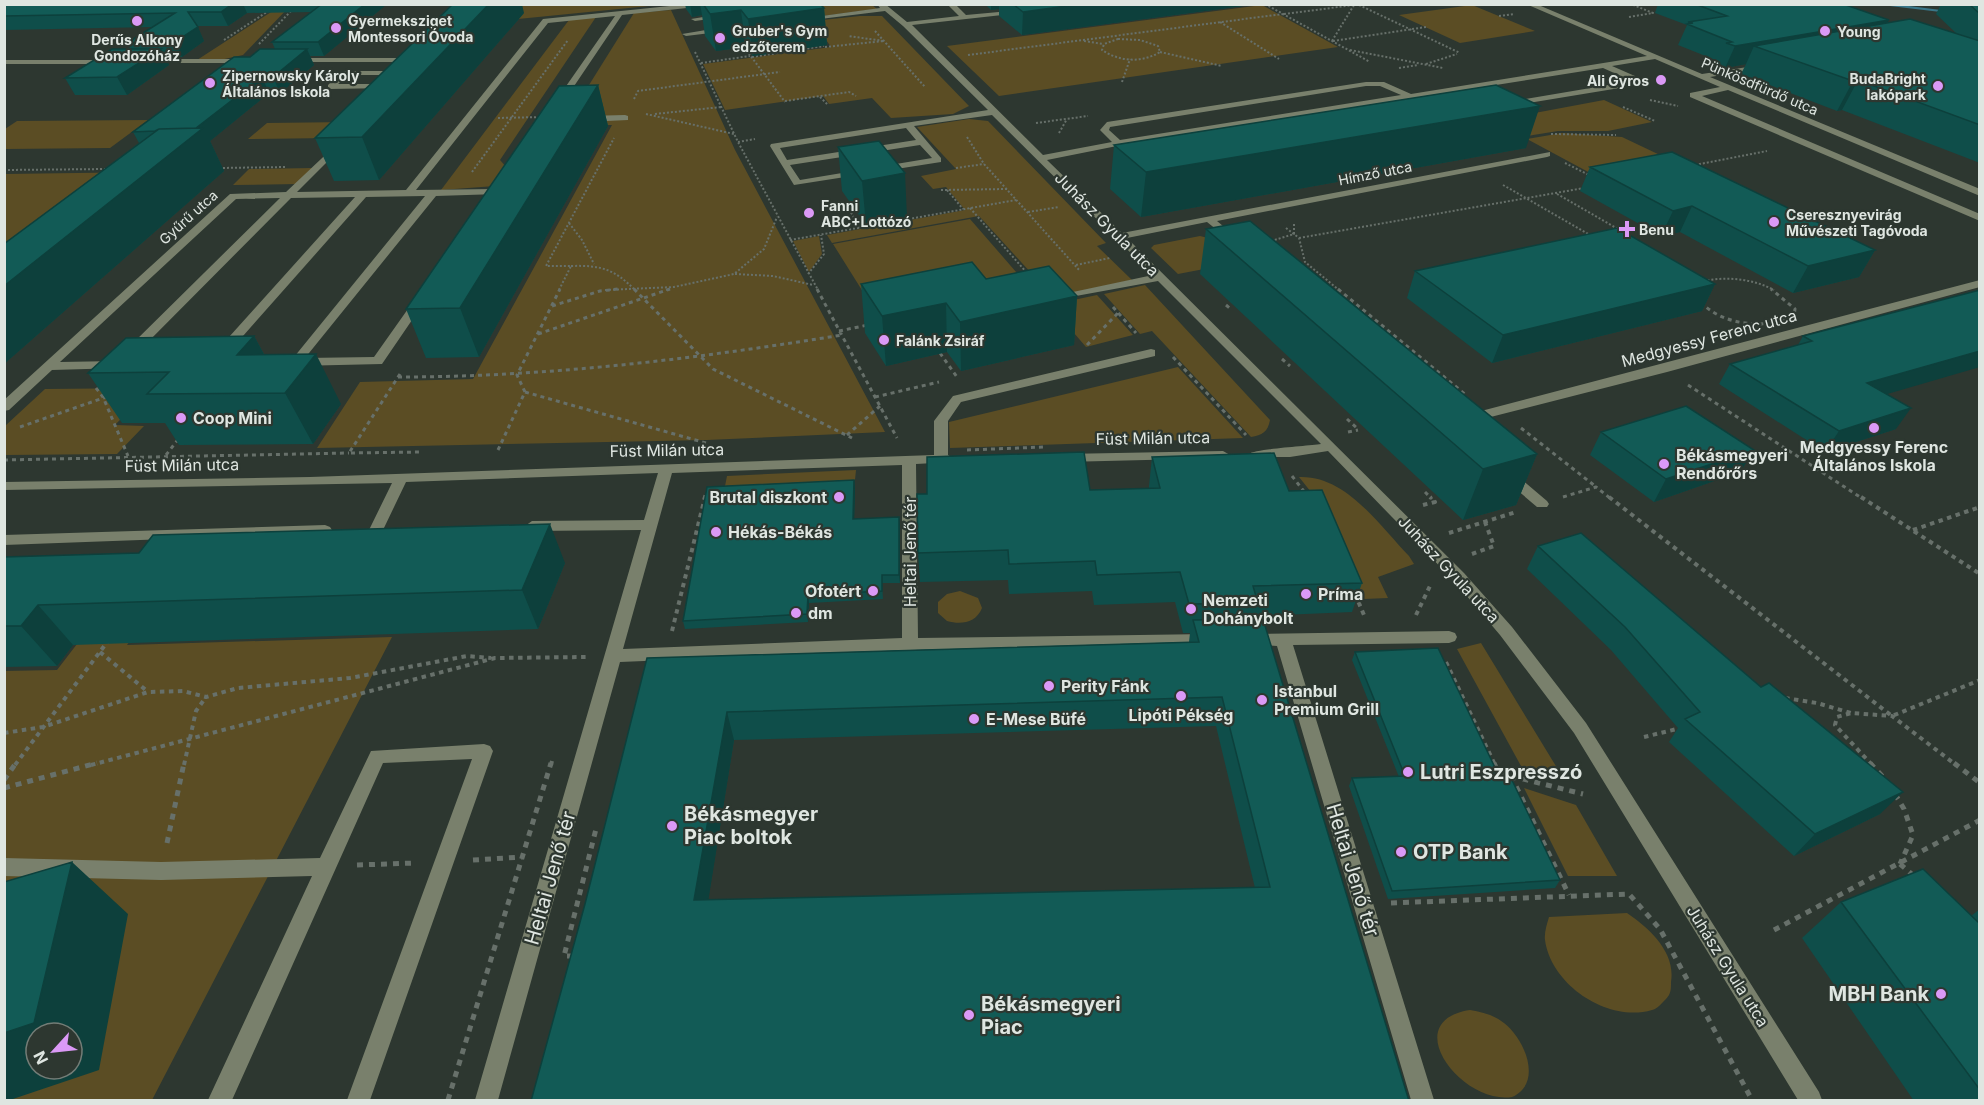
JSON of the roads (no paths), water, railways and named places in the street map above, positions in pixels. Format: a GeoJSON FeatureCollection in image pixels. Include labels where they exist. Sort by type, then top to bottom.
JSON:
{"type":"FeatureCollection","features":[{"type":"Feature","properties":{"kind":"street"},"geometry":{"type":"LineString","coordinates":[[950,4],[964,17]]}},
{"type":"Feature","properties":{"kind":"street","name":"Pünkösdfürdő utca"},"geometry":{"type":"LineString","coordinates":[[1529,4],[1980,192]]}},
{"type":"Feature","properties":{"kind":"street"},"geometry":{"type":"LineString","coordinates":[[409,193],[546,21],[690,6],[701,32]]}},
{"type":"Feature","properties":{"kind":"street"},"geometry":{"type":"LineString","coordinates":[[794,19],[882,7]]}},
{"type":"Feature","properties":{"kind":"street","name":"Juhász Gyula utca"},"geometry":{"type":"LineString","coordinates":[[882,7],[906,24],[1161,277],[1459,578],[1506,631],[1580,728],[1811,1101]]}},
{"type":"Feature","properties":{"kind":"street"},"geometry":{"type":"LineString","coordinates":[[906,24],[1030,10]]}},
{"type":"Feature","properties":{"kind":"street"},"geometry":{"type":"LineString","coordinates":[[549,117],[620,13]]}},
{"type":"Feature","properties":{"kind":"street"},"geometry":{"type":"LineString","coordinates":[[695,19],[729,15]]}},
{"type":"Feature","properties":{"kind":"street"},"geometry":{"type":"LineString","coordinates":[[686,34],[730,28]]}},
{"type":"Feature","properties":{"kind":"street"},"geometry":{"type":"LineString","coordinates":[[1041,158],[1119,143],[1656,57]]}},
{"type":"Feature","properties":{"kind":"street"},"geometry":{"type":"LineString","coordinates":[[279,61],[422,60],[389,94]]}},
{"type":"Feature","properties":{"kind":"street"},"geometry":{"type":"LineString","coordinates":[[133,62],[255,61]]}},
{"type":"Feature","properties":{"kind":"street"},"geometry":{"type":"LineString","coordinates":[[4,62],[121,62]]}},
{"type":"Feature","properties":{"kind":"street"},"geometry":{"type":"LineString","coordinates":[[1700,76],[1775,64]]}},
{"type":"Feature","properties":{"kind":"street"},"geometry":{"type":"LineString","coordinates":[[1503,105],[1641,82],[1605,66]]}},
{"type":"Feature","properties":{"kind":"street"},"geometry":{"type":"LineString","coordinates":[[397,86],[331,87],[346,74],[410,73]]}},
{"type":"Feature","properties":{"kind":"street"},"geometry":{"type":"LineString","coordinates":[[1145,166],[1104,130],[1107,125],[1366,84],[1381,84],[1441,110]]}},
{"type":"Feature","properties":{"kind":"street"},"geometry":{"type":"LineString","coordinates":[[1729,88],[1693,95],[1980,218]]}},
{"type":"Feature","properties":{"kind":"street"},"geometry":{"type":"LineString","coordinates":[[908,125],[938,160],[797,183],[774,146],[908,125],[994,112]]}},
{"type":"Feature","properties":{"kind":"street"},"geometry":{"type":"LineString","coordinates":[[573,120],[627,113]]}},
{"type":"Feature","properties":{"kind":"street"},"geometry":{"type":"LineString","coordinates":[[47,366],[125,365],[341,142]]}},
{"type":"Feature","properties":{"kind":"street"},"geometry":{"type":"LineString","coordinates":[[785,163],[922,142]]}},
{"type":"Feature","properties":{"kind":"street","name":"Hímző utca"},"geometry":{"type":"LineString","coordinates":[[1119,237],[1546,154]]}},
{"type":"Feature","properties":{"kind":"street"},"geometry":{"type":"LineString","coordinates":[[409,193],[495,193]]}},
{"type":"Feature","properties":{"kind":"street","name":"Gyűrű utca"},"geometry":{"type":"LineString","coordinates":[[4,407],[233,196],[409,193]]}},
{"type":"Feature","properties":{"kind":"street"},"geometry":{"type":"LineString","coordinates":[[430,286],[378,361],[291,362],[433,193]]}},
{"type":"Feature","properties":{"kind":"street"},"geometry":{"type":"LineString","coordinates":[[212,363],[363,194]]}},
{"type":"Feature","properties":{"kind":"street"},"geometry":{"type":"LineString","coordinates":[[1209,219],[1245,250]]}},
{"type":"Feature","properties":{"kind":"street"},"geometry":{"type":"LineString","coordinates":[[1050,299],[1161,277]]}},
{"type":"Feature","properties":{"kind":"street","name":"Medgyessy Ferenc utca"},"geometry":{"type":"LineString","coordinates":[[1457,421],[1663,369],[1980,283]]}},
{"type":"Feature","properties":{"kind":"street"},"geometry":{"type":"LineString","coordinates":[[941,459],[940,421],[957,399],[1151,353]]}},
{"type":"Feature","properties":{"kind":"street","name":"Füst Milán utca"},"geometry":{"type":"LineString","coordinates":[[1044,458],[1290,453],[1330,447]]}},
{"type":"Feature","properties":{"kind":"street","name":"Füst Milán utca"},"geometry":{"type":"LineString","coordinates":[[4,486],[402,477],[964,459]]}},
{"type":"Feature","properties":{"kind":"street","name":"Heltai Jenő tér"},"geometry":{"type":"LineString","coordinates":[[909,460],[910,644]]}},
{"type":"Feature","properties":{"kind":"street","name":"Heltai Jenő tér"},"geometry":{"type":"LineString","coordinates":[[487,1101],[666,469]]}},
{"type":"Feature","properties":{"kind":"street"},"geometry":{"type":"LineString","coordinates":[[1500,469],[1542,504]]}},
{"type":"Feature","properties":{"kind":"street"},"geometry":{"type":"LineString","coordinates":[[399,529],[371,530],[402,477]]}},
{"type":"Feature","properties":{"kind":"street"},"geometry":{"type":"LineString","coordinates":[[513,526],[649,525]]}},
{"type":"Feature","properties":{"kind":"street"},"geometry":{"type":"LineString","coordinates":[[4,540],[344,530]]}},
{"type":"Feature","properties":{"kind":"street"},"geometry":{"type":"LineString","coordinates":[[613,656],[910,644],[1442,637]]}},
{"type":"Feature","properties":{"kind":"street","name":"Heltai Jenő tér"},"geometry":{"type":"LineString","coordinates":[[1283,640],[1422,1101]]}},
{"type":"Feature","properties":{"kind":"street"},"geometry":{"type":"LineString","coordinates":[[220,1101],[377,756],[484,751],[359,1101]]}},
{"type":"Feature","properties":{"kind":"street"},"geometry":{"type":"LineString","coordinates":[[4,867],[161,871],[326,867]]}},
{"type":"Feature","properties":{"kind":"waterway"},"geometry":{"type":"LineString","coordinates":[[1875,4],[1949,12]]}},
{"type":"Feature","properties":{"kind":"place","name":"Derűs Alkony Gondozóház"},"geometry":{"type":"Point","coordinates":[137,21]}},
{"type":"Feature","properties":{"kind":"place","name":"Gyermeksziget Montessori Óvoda"},"geometry":{"type":"Point","coordinates":[336,28]}},
{"type":"Feature","properties":{"kind":"place","name":"Young"},"geometry":{"type":"Point","coordinates":[1825,31]}},
{"type":"Feature","properties":{"kind":"place","name":"Gruber's Gym edzőterem"},"geometry":{"type":"Point","coordinates":[720,38]}},
{"type":"Feature","properties":{"kind":"place","name":"Ali Gyros"},"geometry":{"type":"Point","coordinates":[1661,80]}},
{"type":"Feature","properties":{"kind":"place","name":"Zipernowsky Károly Általános Iskola"},"geometry":{"type":"Point","coordinates":[210,83]}},
{"type":"Feature","properties":{"kind":"place","name":"BudaBright lakópark"},"geometry":{"type":"Point","coordinates":[1938,86]}},
{"type":"Feature","properties":{"kind":"place","name":"Fanni ABC+Lottózó"},"geometry":{"type":"Point","coordinates":[809,213]}},
{"type":"Feature","properties":{"kind":"place","name":"Cseresznyevirág Művészeti Tagóvoda"},"geometry":{"type":"Point","coordinates":[1774,222]}},
{"type":"Feature","properties":{"kind":"place","name":"Benu"},"geometry":{"type":"Point","coordinates":[1627,229]}},
{"type":"Feature","properties":{"kind":"place","name":"Falánk Zsiráf"},"geometry":{"type":"Point","coordinates":[884,340]}},
{"type":"Feature","properties":{"kind":"place","name":"Coop Mini"},"geometry":{"type":"Point","coordinates":[181,418]}},
{"type":"Feature","properties":{"kind":"place","name":"Medgyessy Ferenc Általános Iskola"},"geometry":{"type":"Point","coordinates":[1874,428]}},
{"type":"Feature","properties":{"kind":"place","name":"Békásmegyeri Rendőrőrs"},"geometry":{"type":"Point","coordinates":[1664,464]}},
{"type":"Feature","properties":{"kind":"place","name":"Brutal diszkont"},"geometry":{"type":"Point","coordinates":[839,497]}},
{"type":"Feature","properties":{"kind":"place","name":"Hékás-Békás"},"geometry":{"type":"Point","coordinates":[716,532]}},
{"type":"Feature","properties":{"kind":"place","name":"Ofotért"},"geometry":{"type":"Point","coordinates":[873,591]}},
{"type":"Feature","properties":{"kind":"place","name":"Príma"},"geometry":{"type":"Point","coordinates":[1306,594]}},
{"type":"Feature","properties":{"kind":"place","name":"Nemzeti Dohánybolt"},"geometry":{"type":"Point","coordinates":[1191,609]}},
{"type":"Feature","properties":{"kind":"place","name":"dm"},"geometry":{"type":"Point","coordinates":[796,613]}},
{"type":"Feature","properties":{"kind":"place","name":"Perity Fánk"},"geometry":{"type":"Point","coordinates":[1049,686]}},
{"type":"Feature","properties":{"kind":"place","name":"Lipóti Pékség"},"geometry":{"type":"Point","coordinates":[1181,696]}},
{"type":"Feature","properties":{"kind":"place","name":"Istanbul Premium Grill"},"geometry":{"type":"Point","coordinates":[1262,700]}},
{"type":"Feature","properties":{"kind":"place","name":"E-Mese Büfé"},"geometry":{"type":"Point","coordinates":[974,719]}},
{"type":"Feature","properties":{"kind":"place","name":"Lutri Eszpresszó"},"geometry":{"type":"Point","coordinates":[1408,772]}},
{"type":"Feature","properties":{"kind":"place","name":"Békásmegyer Piac boltok"},"geometry":{"type":"Point","coordinates":[672,826]}},
{"type":"Feature","properties":{"kind":"place","name":"OTP Bank"},"geometry":{"type":"Point","coordinates":[1401,852]}},
{"type":"Feature","properties":{"kind":"place","name":"MBH Bank"},"geometry":{"type":"Point","coordinates":[1941,994]}},
{"type":"Feature","properties":{"kind":"place","name":"Békásmegyeri Piac"},"geometry":{"type":"Point","coordinates":[969,1015]}}]}
